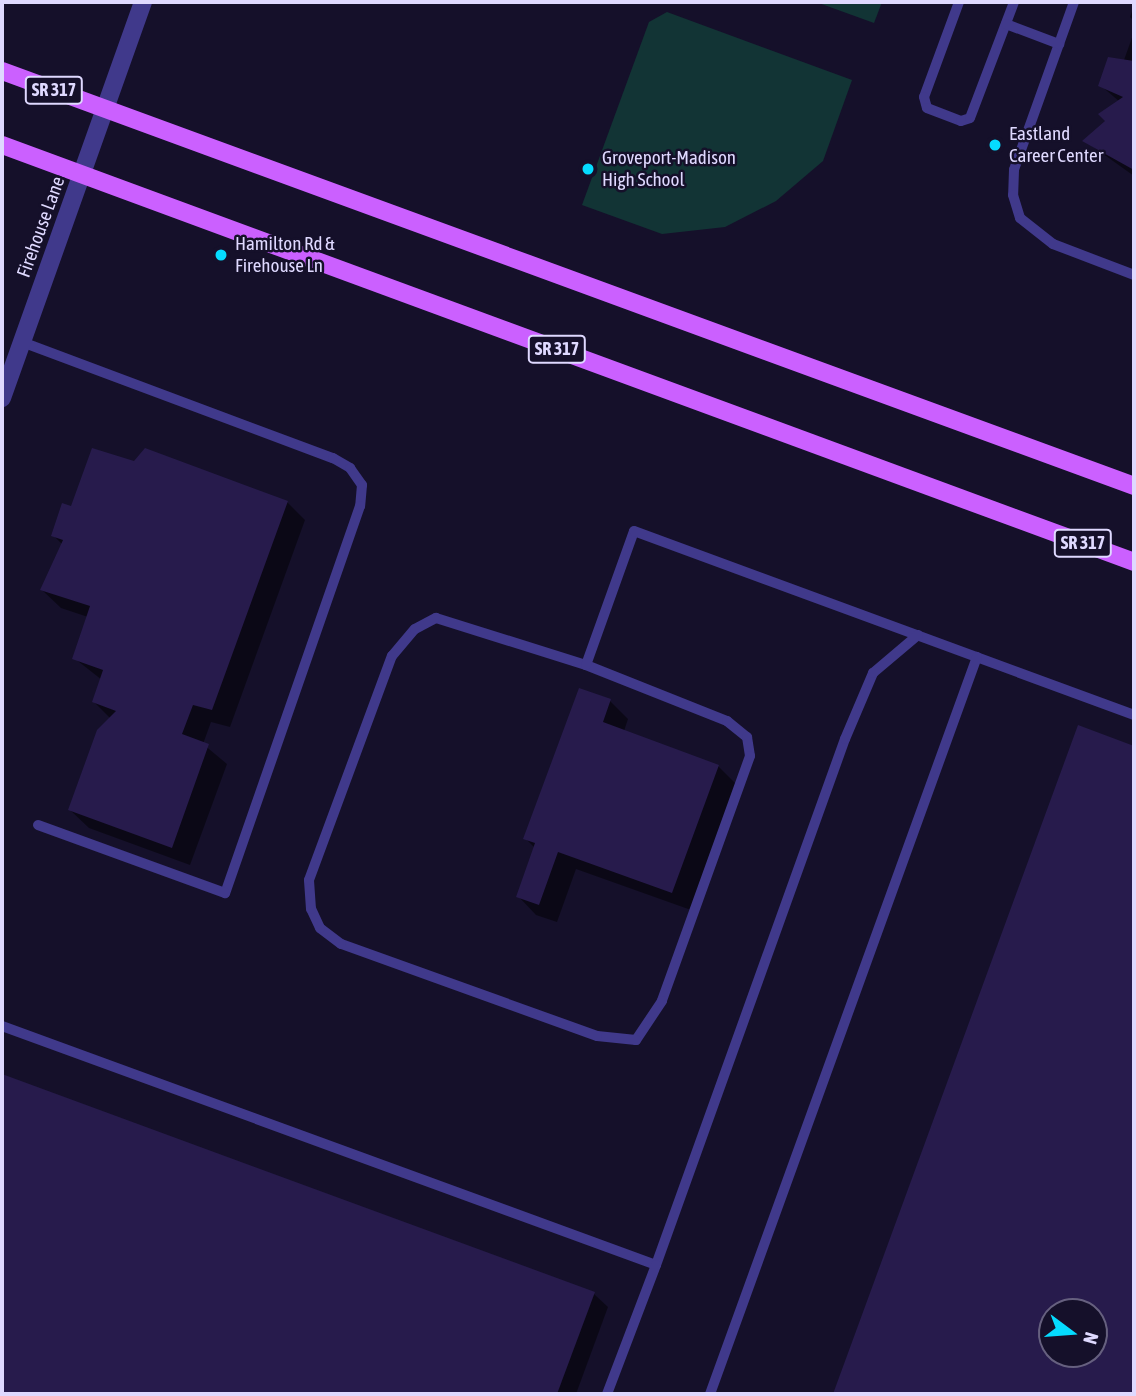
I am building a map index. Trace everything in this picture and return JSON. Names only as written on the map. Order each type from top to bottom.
[{"type":"main road","name":"SR 317","points":[[2,71],[1134,486]]},
{"type":"main road","name":"SR 317","points":[[2,145],[1134,562]]},
{"type":"street","name":"Firehouse Lane","points":[[2,398],[143,2]]},
{"type":"lane","points":[[959,2],[924,97],[927,108],[961,121],[970,118],[1014,2]]},
{"type":"lane","points":[[1074,2],[1014,170],[1016,206],[1020,218],[1053,244],[1134,275]]},
{"type":"lane","points":[[1006,24],[1059,44]]},
{"type":"lane","points":[[22,342],[333,458],[350,468],[362,485],[360,506],[225,893],[38,825]]},
{"type":"lane","points":[[586,666],[635,531],[1134,715]]},
{"type":"lane","points":[[436,618],[456,622],[586,666],[727,721],[747,737],[750,756],[663,1001],[636,1040],[597,1036],[341,944],[320,928],[312,909],[309,880],[392,656],[415,629],[436,618]]},
{"type":"lane","points":[[607,1394],[845,738],[873,673],[918,635]]},
{"type":"lane","points":[[710,1394],[977,657]]},
{"type":"lane","points":[[2,1026],[656,1265]]},
{"type":"green space","points":[[816,2],[882,2],[874,23]]},
{"type":"green space","points":[[667,12],[852,80],[823,161],[776,201],[725,227],[662,234],[582,205],[649,22]]},
{"type":"building","points":[[1108,57],[1134,61],[1134,170],[1082,141],[1105,121],[1098,114],[1123,97],[1098,86]]},
{"type":"building","points":[[92,448],[134,461],[145,448],[288,501],[212,710],[193,705],[182,734],[209,744],[172,848],[68,810],[97,730],[116,711],[92,702],[103,670],[72,659],[90,606],[40,590],[63,540],[51,536],[62,503],[71,506]]},
{"type":"building","points":[[579,688],[611,699],[603,722],[719,765],[672,893],[558,852],[539,905],[516,897],[535,843],[523,839]]},
{"type":"building","points":[[1078,725],[1134,746],[1134,1394],[833,1394]]},
{"type":"building","points":[[2,1074],[595,1292],[557,1394],[2,1394]]},
{"type":"place","name":"Eastland Career Center","points":[[995,145]]},
{"type":"place","name":"Groveport-Madison High School","points":[[588,169]]},
{"type":"place","name":"Hamilton Rd & Firehouse Ln","points":[[221,255]]}]
